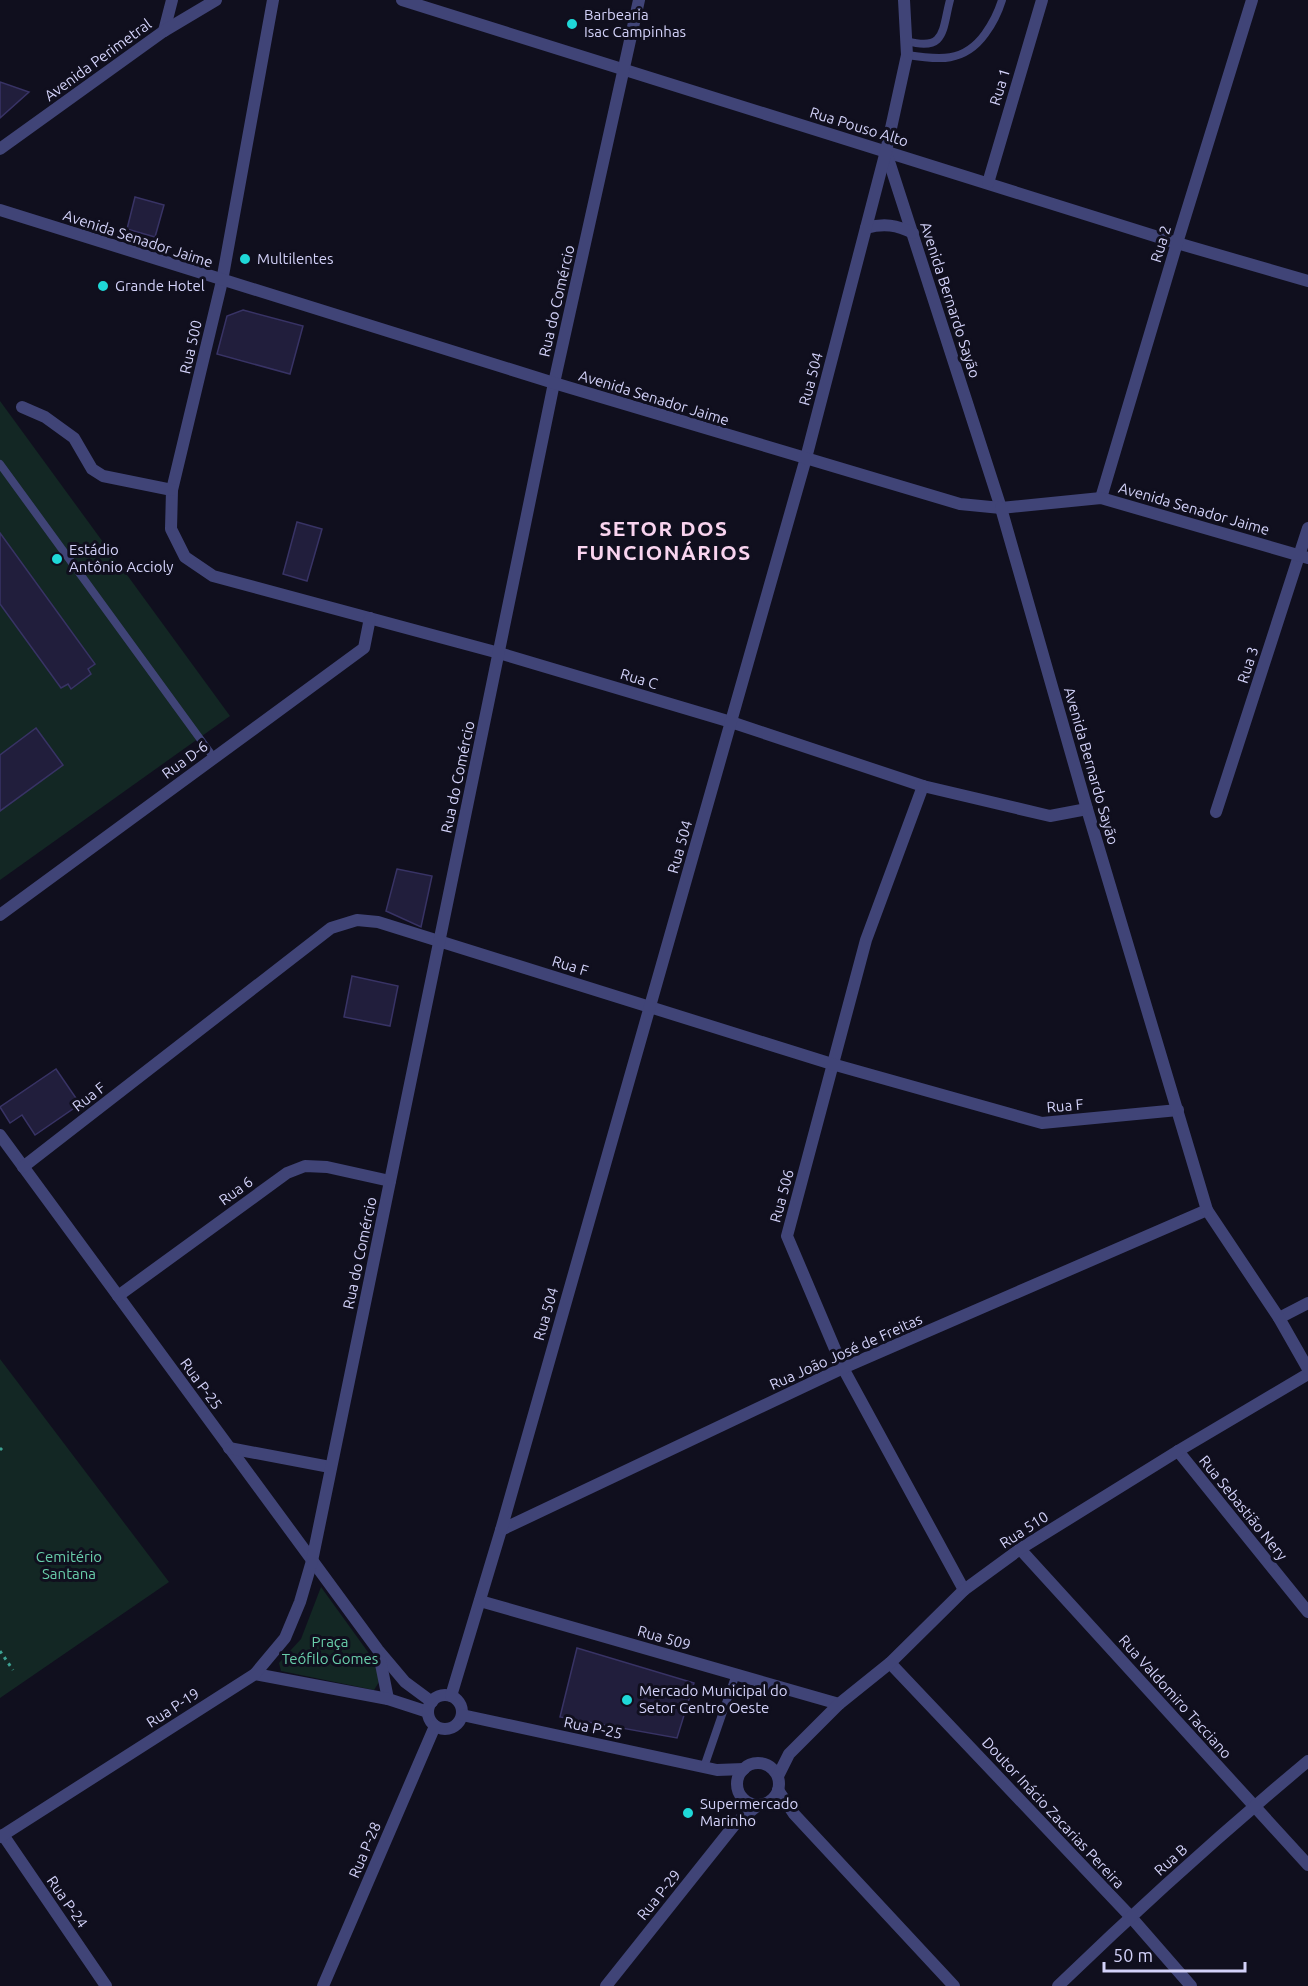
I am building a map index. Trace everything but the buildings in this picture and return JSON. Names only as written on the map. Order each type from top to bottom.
[{"type":"street","points":[[164,32],[172,0]]},
{"type":"street","name":"Avenida Perimetral","points":[[0,149],[164,32],[216,0]]},
{"type":"street","name":"Rua 500","points":[[185,556],[171,529],[172,490],[222,281],[273,0]]},
{"type":"street","name":"Rua Pouso Alto","points":[[402,0],[1177,243],[1308,281]]},
{"type":"street","name":"Rua do Comércio","points":[[312,1561],[554,383],[639,0]]},
{"type":"street","name":"Rua 504","points":[[451,1696],[501,1530],[806,458],[886,151],[907,55],[904,0]]},
{"type":"street","name":"Rua 1","points":[[988,183],[1042,0]]},
{"type":"street","name":"Rua 2","points":[[1101,498],[1252,0]]},
{"type":"street","name":"Avenida Bernardo Sayão","points":[[886,151],[1001,508],[1087,809],[1207,1210],[1279,1318],[1308,1369]]},
{"type":"street","name":"Avenida Senador Jaime","points":[[0,210],[554,383],[960,504],[1001,508],[1101,498],[1304,557]]},
{"type":"street","points":[[866,228],[891,225],[914,233]]},
{"type":"street","points":[[22,407],[45,417],[75,438],[92,469],[103,476],[172,490]]},
{"type":"street","name":"Rua 3","points":[[1216,812],[1304,557],[1308,528]]},
{"type":"street","name":"Rua C","points":[[185,556],[213,576],[500,653],[731,722],[923,786],[1050,816],[1087,809]]},
{"type":"street","name":"Rua D-6","points":[[0,915],[364,648],[370,618]]},
{"type":"street","name":"Rua 506","points":[[923,786],[866,940],[787,1236],[843,1368],[964,1590]]},
{"type":"street","name":"Rua F","points":[[23,1167],[331,928],[357,920],[378,922],[440,940],[832,1064],[1042,1123],[1178,1110]]},
{"type":"street","name":"Rua P-25","points":[[0,1135],[378,1650],[430,1707]]},
{"type":"street","name":"Rua 6","points":[[117,1296],[287,1173],[305,1166],[327,1167],[390,1181]]},
{"type":"street","name":"Rua João José de Freitas","points":[[501,1530],[843,1368],[1207,1210]]},
{"type":"street","points":[[1279,1318],[1308,1304]]},
{"type":"street","name":"Rua 510","points":[[778,1776],[789,1754],[839,1704],[890,1663],[964,1590],[1020,1549],[1308,1374]]},
{"type":"street","points":[[229,1448],[330,1467]]},
{"type":"street","name":"Rua Sebastião Nery","points":[[1178,1451],[1308,1612]]},
{"type":"street","name":"Rua Valdomiro Tacciano","points":[[1020,1549],[1308,1865]]},
{"type":"street","name":"Rua P-19","points":[[1,1836],[255,1674],[285,1638],[300,1602],[312,1561]]},
{"type":"street","name":"Rua 509","points":[[480,1601],[839,1704]]},
{"type":"street","name":"Rua P-25","points":[[378,1650],[388,1699]]},
{"type":"street","name":"Doutor Inácio Zacarias Pereira","points":[[890,1663],[1130,1916],[1191,1986]]},
{"type":"street","points":[[255,1674],[430,1707]]},
{"type":"street","points":[[443,1695],[451,1696],[459,1702],[462,1715],[453,1727],[444,1729],[435,1726],[430,1707],[443,1695]]},
{"type":"street","name":"Rua P-25","points":[[462,1715],[717,1770],[744,1769]]},
{"type":"street","name":"Rua P-28","points":[[323,1986],[435,1726]]},
{"type":"street","name":"Rua 510","points":[[765,1764],[789,1754]]},
{"type":"street","name":"Rua B","points":[[1059,1986],[1130,1916],[1308,1761]]},
{"type":"street","points":[[736,1823],[739,1776],[744,1769],[756,1763],[765,1764],[778,1776],[778,1790],[774,1797],[763,1804]]},
{"type":"street","name":"Rua P-25","points":[[717,1770],[739,1789]]},
{"type":"street","points":[[739,1789],[746,1801],[794,1814]]},
{"type":"street","points":[[778,1790],[794,1814],[954,1986]]},
{"type":"street","name":"Rua P-29","points":[[606,1986],[736,1823],[763,1804]]},
{"type":"street","name":"Rua P-24","points":[[1,1836],[106,1986]]},
{"type":"lane","points":[[907,41],[920,45],[933,44],[939,39],[950,0]]},
{"type":"lane","points":[[907,55],[940,58],[962,55],[976,46],[998,16],[1002,0]]},
{"type":"lane","points":[[0,464],[214,758]]},
{"type":"lane","points":[[704,1767],[736,1674]]},
{"type":"path","points":[[0,1651],[14,1670]]},
{"type":"green space","name":"Estádio Antônio Accioly","points":[[0,401],[230,716],[0,880]]},
{"type":"green space","name":"Cemitério Santana","points":[[0,1359],[169,1582],[0,1698]]},
{"type":"green space","name":"Praça Teófilo Gomes","points":[[321,1587],[378,1666],[379,1682],[374,1690],[281,1671],[279,1663],[301,1639]]},
{"type":"place","name":"Barbearia Isac Campinhas","points":[[572,24]]},
{"type":"place","name":"Multilentes","points":[[245,259]]},
{"type":"place","name":"Grande Hotel","points":[[103,286]]},
{"type":"place","name":"Estádio Antônio Accioly","points":[[57,559]]},
{"type":"place","name":"Mercado Municipal do Setor Centro Oeste","points":[[627,1700]]},
{"type":"place","name":"Supermercado Marinho","points":[[688,1813]]},
{"type":"district","name":"SETOR DOS FUNCIONÁRIOS","points":[[664,541]]}]
